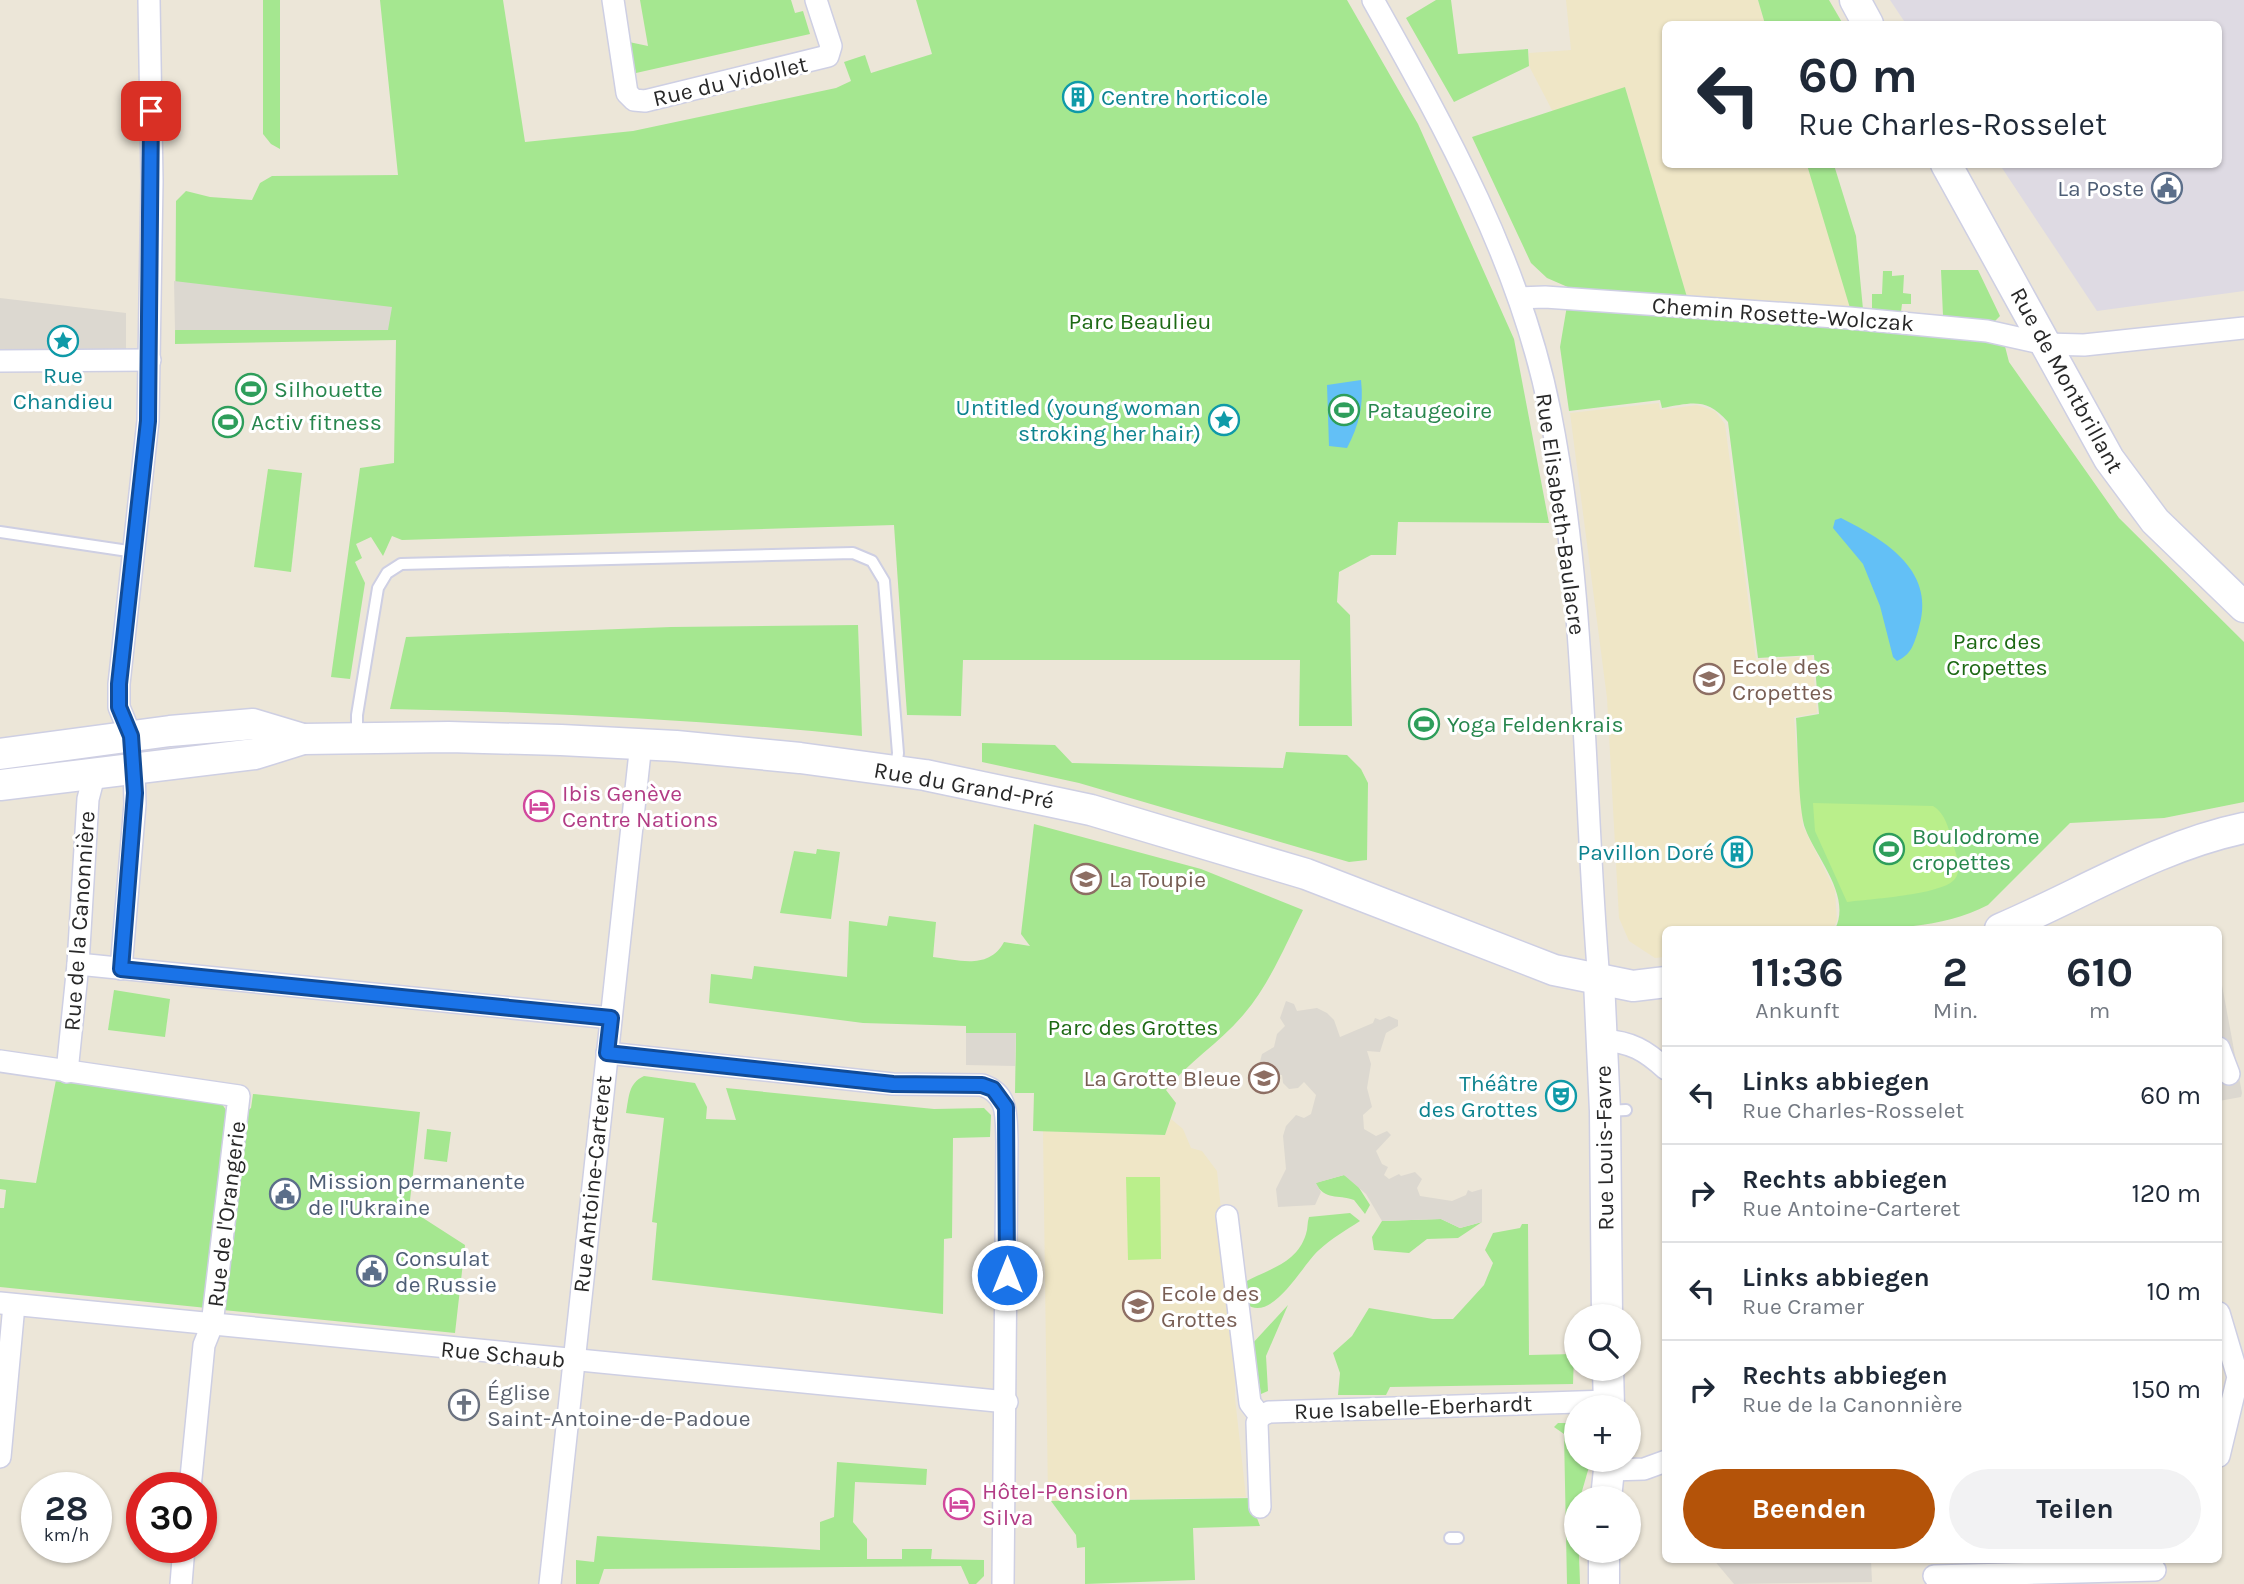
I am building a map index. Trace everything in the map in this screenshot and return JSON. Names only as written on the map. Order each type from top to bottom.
[{"type":"main road","points":[[1855,0],[1866,21]]},
{"type":"main road","name":"Rue de Montbrillant","points":[[1948,168],[2090,430],[2125,483],[2155,520],[2244,607]]},
{"type":"main road","name":"Rue du Grand-Pré","points":[[0,754],[117,738],[253,724],[303,739]]},
{"type":"main road","name":"Rue du Grand-Pré","points":[[0,785],[255,754],[303,739],[357,737],[641,743],[896,771],[1010,791],[1159,828],[1306,874],[1554,970],[1599,981],[1633,985],[1662,982]]},
{"type":"main road","points":[[94,772],[117,738],[134,767]]},
{"type":"main road","points":[[2007,926],[2172,850],[2215,834],[2244,828]]},
{"type":"main road","name":"Rue Louis-Favre","points":[[1599,981],[1602,1040],[1616,1110],[1608,1304]]},
{"type":"main road","points":[[1604,1563],[1604,1584]]},
{"type":"street","points":[[117,738],[119,684],[148,421],[152,181],[149,0]]},
{"type":"street","name":"Rue du Vidollet","points":[[613,0],[627,93],[634,100],[645,101],[828,56],[831,46],[816,0]]},
{"type":"street","name":"Rue Elisabeth-Baulacre","points":[[1373,0],[1468,177],[1518,298],[1550,411],[1577,618],[1599,981]]},
{"type":"street","name":"Chemin Rosette-Wolczak","points":[[1518,298],[1545,297],[1849,318],[1987,331],[2045,344],[2084,345],[2244,328]]},
{"type":"street","points":[[0,361],[150,359]]},
{"type":"street","name":"Rue Antoine-Carteret","points":[[550,1584],[641,743]]},
{"type":"street","name":"Rue de la Canonnière","points":[[121,969],[135,804],[134,767]]},
{"type":"street","name":"Rue de la Canonnière","points":[[67,1072],[78,964],[88,799],[94,772]]},
{"type":"street","points":[[78,964],[611,1018]]},
{"type":"street","points":[[1602,1040],[1633,1044],[1645,1050],[1662,1065]]},
{"type":"street","points":[[607,1053],[893,1084],[982,1085],[993,1089],[1001,1097],[1006,1107],[1003,1584]]},
{"type":"street","points":[[2222,1055],[2231,1075]]},
{"type":"street","name":"Rue de l'Orangerie","points":[[0,1061],[239,1096],[212,1325],[204,1345],[192,1472]]},
{"type":"street","points":[[1227,1216],[1250,1402],[1261,1416],[1257,1423],[1260,1507]]},
{"type":"street","points":[[0,1457],[7,1304]]},
{"type":"street","name":"Rue Schaub","points":[[7,1304],[1006,1402]]},
{"type":"street","points":[[2222,1321],[2238,1377],[2230,1425],[2222,1448]]},
{"type":"street","name":"Rue Isabelle-Eberhardt","points":[[1261,1416],[1269,1412],[1564,1405]]},
{"type":"street","points":[[1609,1476],[1662,1462]]},
{"type":"street","points":[[181,1584],[183,1563]]},
{"type":"street","points":[[1934,1573],[2158,1571]]},
{"type":"lane","points":[[0,532],[135,552]]},
{"type":"lane","points":[[357,737],[357,715],[378,588],[387,573],[401,564],[853,553],[873,561],[884,581],[896,732],[896,771]]},
{"type":"shaded area","points":[[1566,0],[1758,0],[1764,21],[1662,21],[1662,168],[1808,168],[1851,308],[1687,297],[1625,87],[1553,112],[1529,66],[1529,53],[1571,50]]},
{"type":"shaded area","points":[[1890,0],[2244,0],[2244,291],[2097,311],[2002,168],[2222,168],[2222,21],[1904,21]]},
{"type":"shaded area","points":[[174,281],[392,307],[388,330],[175,330]]},
{"type":"shaded area","name":"Rue Chandieu","points":[[0,298],[126,313],[126,368],[0,367]]},
{"type":"shaded area","name":"Ecole des Cropettes","points":[[1659,403],[1660,410],[1697,405],[1715,411],[1725,424],[1756,660],[1812,656],[1817,713],[1794,717],[1803,826],[1835,890],[1837,921],[1834,926],[1662,926],[1662,957],[1655,958],[1629,941],[1619,918],[1607,698],[1570,413]]},
{"type":"shaded area","points":[[2222,985],[2242,1093],[2241,1097],[2222,1100]]},
{"type":"shaded area","points":[[1286,1001],[1294,1004],[1297,1011],[1317,1008],[1327,1013],[1334,1020],[1340,1037],[1373,1023],[1375,1018],[1380,1020],[1389,1016],[1398,1020],[1398,1026],[1386,1033],[1380,1052],[1367,1051],[1371,1064],[1367,1088],[1372,1107],[1363,1115],[1364,1129],[1376,1136],[1387,1131],[1391,1135],[1376,1151],[1382,1164],[1388,1167],[1384,1175],[1389,1179],[1399,1174],[1401,1176],[1415,1172],[1422,1179],[1417,1188],[1420,1196],[1452,1201],[1466,1195],[1468,1190],[1472,1192],[1482,1189],[1482,1222],[1460,1228],[1441,1219],[1382,1221],[1366,1194],[1344,1175],[1316,1183],[1321,1192],[1315,1205],[1278,1207],[1276,1189],[1286,1169],[1283,1136],[1286,1126],[1296,1115],[1304,1118],[1311,1114],[1316,1095],[1304,1082],[1298,1088],[1289,1089],[1283,1083],[1282,1075],[1263,1074],[1258,1069],[1262,1054],[1274,1047],[1277,1034],[1285,1026],[1280,1018]]},
{"type":"shaded area","points":[[966,1033],[1016,1033],[1015,1066],[966,1065]]},
{"type":"shaded area","name":"Ecole des Grottes","points":[[1171,1119],[1183,1129],[1191,1148],[1202,1151],[1217,1171],[1235,1345],[1235,1398],[1246,1497],[1048,1501],[1043,1131],[1165,1135]]},
{"type":"shaded area","points":[[1716,1563],[1871,1563],[1872,1582],[1734,1584]]},
{"type":"green space","points":[[263,0],[280,0],[280,149],[271,144],[263,134]]},
{"type":"green space","name":"Parc Beaulieu","points":[[380,0],[503,0],[525,142],[633,131],[836,88],[851,81],[844,62],[865,55],[871,73],[932,54],[916,0],[1347,0],[1418,124],[1514,339],[1549,523],[1398,522],[1396,555],[1371,555],[1339,572],[1337,602],[1350,615],[1352,726],[1299,726],[1300,660],[963,660],[961,716],[907,715],[894,525],[402,540],[392,536],[383,556],[371,537],[356,544],[362,558],[355,562],[365,583],[350,679],[331,677],[360,468],[394,463],[396,340],[175,344],[176,201],[186,191],[210,197],[252,200],[260,183],[272,176],[398,175]]},
{"type":"green space","points":[[640,0],[791,0],[795,13],[803,11],[810,34],[636,73],[629,42],[648,46]]},
{"type":"green space","points":[[1436,0],[1451,0],[1458,54],[1528,49],[1529,66],[1454,102],[1406,18]]},
{"type":"green space","points":[[1758,0],[1829,0],[1841,21],[1764,21]]},
{"type":"green space","name":"Parc des Cropettes","points":[[1625,87],[1687,297],[1850,308],[1808,168],[1835,168],[1856,236],[1863,309],[1872,309],[1872,294],[1882,294],[1883,271],[1892,271],[1892,276],[1904,275],[1903,293],[1911,294],[1911,304],[1902,304],[1901,312],[1943,316],[1941,270],[1978,270],[2000,316],[1994,322],[1999,323],[2009,362],[2119,518],[2244,642],[2244,802],[2164,818],[2070,823],[1988,905],[1970,913],[1913,926],[1836,926],[1839,916],[1836,890],[1805,828],[1800,791],[1796,718],[1819,714],[1814,655],[1758,658],[1728,422],[1705,405],[1662,408],[1660,400],[1569,411],[1560,347],[1570,288],[1547,278],[1531,263],[1472,137]]},
{"type":"green space","points":[[268,469],[302,473],[291,572],[254,567]]},
{"type":"green space","points":[[858,625],[862,736],[626,718],[390,709],[406,637],[671,627]]},
{"type":"green space","points":[[982,743],[1055,745],[1072,763],[1283,768],[1286,752],[1347,755],[1361,769],[1368,783],[1367,860],[1349,862],[1079,783],[982,762]]},
{"type":"green space","name":"Boulodrome cropettes","points":[[1813,803],[1933,806],[1941,813],[1948,828],[1958,862],[1957,876],[1946,885],[1934,889],[1847,902],[1815,831]]},
{"type":"green space","name":"Parc des Grottes","points":[[1034,824],[1201,869],[1303,910],[1253,1003],[1225,1034],[1166,1090],[1176,1103],[1165,1135],[1033,1131],[1034,1093],[1015,1093],[1016,1033],[966,1033],[966,1026],[863,1023],[709,1003],[711,974],[752,979],[754,966],[847,977],[849,921],[887,926],[889,916],[936,922],[933,957],[953,960],[982,960],[998,951],[1004,942],[1030,946],[1021,934]]},
{"type":"green space","points":[[817,849],[840,852],[831,919],[780,913],[794,851],[816,854]]},
{"type":"green space","points":[[114,990],[170,999],[165,1037],[108,1030]]},
{"type":"green space","points":[[644,1076],[695,1083],[707,1107],[706,1119],[736,1120],[726,1088],[934,1109],[984,1108],[991,1115],[990,1137],[953,1138],[952,1238],[944,1239],[943,1314],[652,1280],[657,1223],[652,1222],[664,1118],[626,1113],[632,1087]]},
{"type":"green space","points":[[56,1080],[222,1104],[228,1113],[207,1308],[0,1287],[0,1208],[4,1208],[6,1190],[0,1189],[0,1179],[36,1183]]},
{"type":"green space","points":[[253,1094],[420,1112],[409,1209],[465,1245],[455,1333],[223,1310],[243,1114],[251,1108]]},
{"type":"green space","points":[[427,1129],[451,1132],[447,1162],[424,1159]]},
{"type":"green space","points":[[1344,1175],[1356,1183],[1370,1205],[1365,1214],[1354,1200],[1328,1195],[1315,1183]]},
{"type":"green space","points":[[1126,1177],[1160,1177],[1161,1259],[1128,1260]]},
{"type":"green space","points":[[1350,1213],[1360,1221],[1319,1250],[1276,1300],[1256,1308],[1246,1304],[1245,1282],[1281,1264],[1296,1252],[1306,1234],[1309,1217]]},
{"type":"green space","points":[[1441,1219],[1460,1228],[1482,1222],[1458,1238],[1427,1239],[1409,1253],[1374,1250],[1372,1237],[1382,1221]]},
{"type":"green space","points":[[1522,1224],[1528,1224],[1529,1355],[1564,1354],[1564,1381],[1573,1381],[1573,1384],[1390,1387],[1386,1395],[1338,1395],[1340,1373],[1333,1353],[1352,1336],[1369,1308],[1433,1319],[1453,1319],[1484,1285],[1493,1263],[1485,1250],[1493,1233],[1520,1228]]},
{"type":"green space","points":[[1288,1305],[1266,1356],[1268,1391],[1261,1394],[1252,1344]]},
{"type":"green space","points":[[1558,1423],[1564,1423],[1564,1434],[1554,1427]]},
{"type":"green space","points":[[837,1462],[927,1469],[926,1485],[855,1482],[853,1522],[867,1539],[867,1559],[902,1559],[902,1549],[932,1549],[931,1559],[984,1560],[984,1576],[976,1584],[969,1584],[961,1566],[604,1569],[599,1584],[576,1584],[576,1560],[594,1562],[597,1536],[820,1550],[820,1522],[834,1517]]},
{"type":"green space","points":[[1565,1472],[1588,1472],[1583,1486],[1565,1486]]},
{"type":"green space","points":[[1254,1498],[1252,1505],[1260,1526],[1193,1528],[1195,1580],[1085,1584],[1085,1547],[1077,1548],[1076,1535],[1051,1501]]},
{"type":"green space","points":[[1567,1563],[1579,1563],[1580,1584],[1567,1584]]},
{"type":"water","name":"Pataugeoire","points":[[1361,380],[1361,406],[1351,440],[1347,448],[1329,446],[1327,385]]},
{"type":"water","points":[[1841,518],[1891,548],[1915,575],[1921,592],[1922,610],[1918,631],[1909,652],[1897,661],[1893,657],[1880,606],[1863,564],[1833,528],[1835,520]]},
{"type":"place","name":"Centre horticole","points":[[1078,97]]},
{"type":"place","name":"La Poste","points":[[2167,188]]},
{"type":"place","name":"Rue Chandieu","points":[[63,341]]},
{"type":"place","name":"Silhouette","points":[[251,389]]},
{"type":"place","name":"Pataugeoire","points":[[1344,410]]},
{"type":"place","name":"Untitled (young woman stroking her hair)","points":[[1224,420]]},
{"type":"place","name":"Activ fitness","points":[[228,422]]},
{"type":"place","name":"Ecole des Cropettes","points":[[1709,679]]},
{"type":"place","name":"Yoga Feldenkrais","points":[[1424,724]]},
{"type":"place","name":"Ibis Genève Centre Nations","points":[[539,806]]},
{"type":"place","name":"Boulodrome cropettes","points":[[1889,849]]},
{"type":"place","name":"Pavillon Doré","points":[[1737,852]]},
{"type":"place","name":"La Toupie","points":[[1086,879]]},
{"type":"place","name":"La Grotte Bleue","points":[[1264,1078]]},
{"type":"place","name":"Théâtre des Grottes","points":[[1561,1096]]},
{"type":"place","name":"Mission permanente de l'Ukraine","points":[[285,1194]]},
{"type":"place","name":"Consulat de Russie","points":[[372,1271]]},
{"type":"place","name":"Ecole des Grottes","points":[[1138,1306]]},
{"type":"place","name":"Église Saint-Antoine-de-Padoue","points":[[464,1405]]},
{"type":"place","name":"Hôtel-Pension Silva","points":[[959,1504]]},
{"type":"route","points":[[151,111],[148,421],[119,684],[119,707],[131,736],[135,793],[121,969],[611,1018],[607,1053],[641,1058],[893,1084],[982,1085],[993,1089],[1006,1107],[1007,1275]]}]
